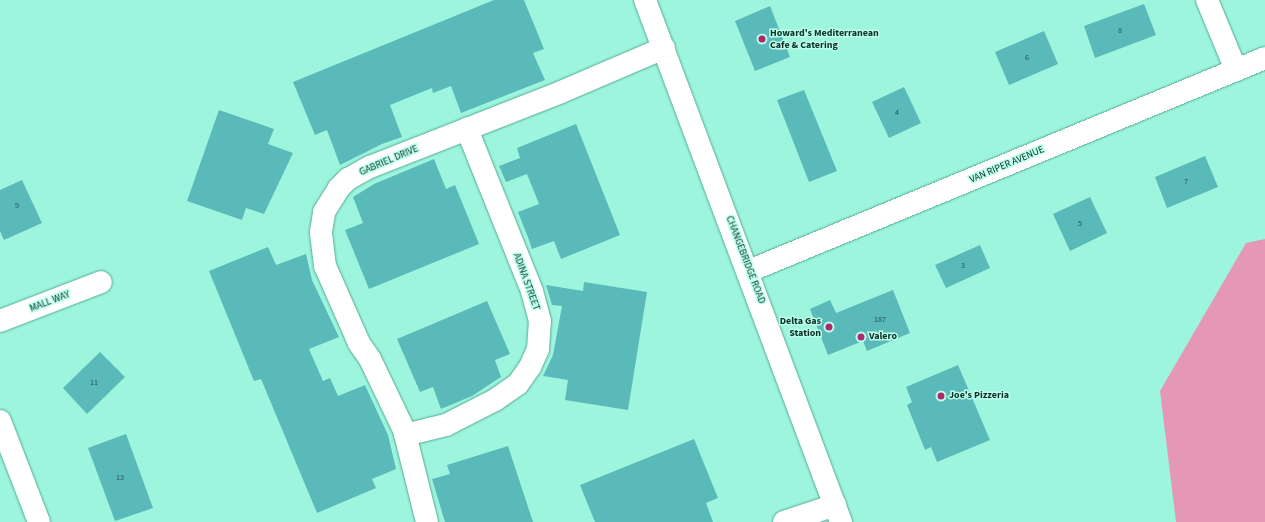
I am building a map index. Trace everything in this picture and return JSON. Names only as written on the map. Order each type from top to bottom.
[{"type":"street","name":"CHANGEBRIDGE ROAD","points":[[645,0],[749,271],[838,514]]},
{"type":"street","points":[[1207,0],[1236,70]]},
{"type":"street","name":"GABRIEL DRIVE","points":[[427,522],[405,435],[370,359],[359,343],[325,266],[321,232],[324,212],[338,188],[348,179],[370,167],[664,48]]},
{"type":"street","name":"VAN RIPER AVENUE","points":[[749,271],[1265,58]]},
{"type":"street","name":"ADINA STREET","points":[[405,435],[446,425],[496,400],[518,384],[530,366],[538,349],[540,321],[532,292],[467,129]]},
{"type":"street","name":"MALL WAY","points":[[0,321],[101,282]]},
{"type":"street","points":[[0,422],[39,522]]},
{"type":"street","points":[[784,522],[838,514]]},
{"type":"shaded area","points":[[1265,239],[1265,522],[1176,522],[1160,391],[1246,243]]},
{"type":"building","points":[[494,0],[524,0],[544,49],[533,53],[545,80],[461,113],[451,86],[433,93],[432,88],[390,105],[402,137],[382,144],[340,165],[327,130],[315,135],[293,82]]},
{"type":"building","points":[[1144,4],[1156,35],[1095,58],[1084,26]]},
{"type":"building","name":"Howard's Mediterranean Cafe & Catering","points":[[770,6],[790,57],[755,71],[735,21]]},
{"type":"building","points":[[1044,31],[1058,64],[1009,85],[995,52]]},
{"type":"building","points":[[904,87],[921,123],[889,138],[872,102]]},
{"type":"building","points":[[804,90],[837,171],[809,182],[777,100]]},
{"type":"building","points":[[219,110],[274,129],[268,144],[293,153],[264,214],[246,208],[242,220],[187,201]]},
{"type":"building","points":[[576,124],[620,235],[561,259],[554,241],[532,249],[518,212],[539,204],[527,174],[506,182],[499,166],[520,158],[517,148]]},
{"type":"building","points":[[1205,156],[1218,187],[1167,208],[1155,177]]},
{"type":"building","points":[[434,159],[446,189],[455,185],[479,244],[369,289],[345,230],[363,223],[353,197],[374,184]]},
{"type":"building","points":[[22,180],[42,223],[4,240],[0,231],[0,190]]},
{"type":"building","points":[[1090,197],[1107,233],[1070,251],[1053,214]]},
{"type":"building","points":[[980,245],[990,268],[946,288],[935,265]]},
{"type":"building","points":[[268,247],[276,265],[306,254],[312,280],[339,337],[309,349],[323,381],[330,378],[338,396],[365,385],[388,435],[396,469],[372,479],[376,488],[317,513],[261,379],[254,381],[209,271]]},
{"type":"building","points":[[584,282],[647,292],[628,410],[565,400],[568,380],[543,376],[553,355],[562,306],[552,305],[546,285],[583,291]]},
{"type":"building","points":[[893,290],[910,333],[867,351],[863,341],[828,355],[810,309],[830,300],[836,313]]},
{"type":"building","points":[[487,301],[510,354],[495,360],[501,377],[472,396],[441,409],[433,387],[420,392],[397,339]]},
{"type":"building","points":[[100,352],[125,377],[87,414],[63,388]]},
{"type":"building","points":[[958,365],[990,440],[937,462],[931,447],[925,450],[907,405],[912,402],[906,387]]},
{"type":"building","points":[[126,434],[153,508],[115,521],[88,448]]},
{"type":"building","points":[[694,439],[718,498],[706,503],[713,522],[595,522],[580,485]]},
{"type":"building","points":[[508,446],[533,522],[445,522],[432,479],[450,474],[447,465]]},
{"type":"place","name":"Howard's Mediterranean Cafe & Catering","points":[[762,39]]},
{"type":"place","name":"Delta Gas Station","points":[[829,327]]},
{"type":"place","name":"Valero","points":[[861,337]]},
{"type":"place","name":"Joe's Pizzeria","points":[[941,396]]}]
